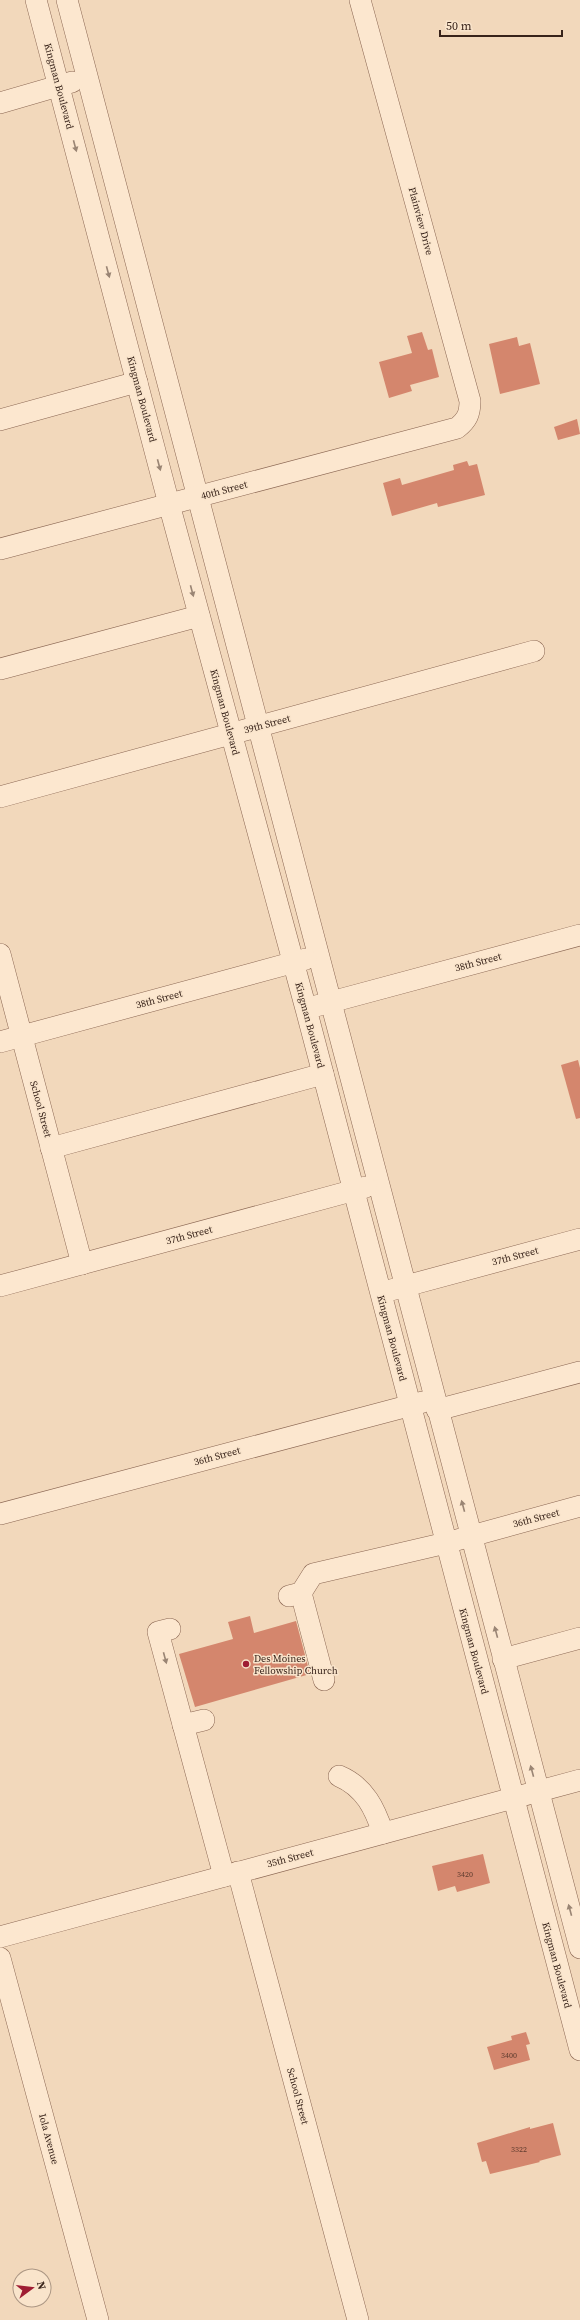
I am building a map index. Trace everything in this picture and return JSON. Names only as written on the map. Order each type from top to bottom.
[{"type":"street","name":"Kingman Boulevard","points":[[36,0],[199,616],[294,962],[580,2050]]},
{"type":"street","points":[[67,0],[259,726],[470,1536],[580,1948]]},
{"type":"street","name":"Plainview Drive","points":[[360,0],[470,401],[470,411],[467,420],[457,428],[448,430]]},
{"type":"street","points":[[0,103],[87,78]]},
{"type":"street","points":[[0,420],[137,382]]},
{"type":"street","name":"40th Street","points":[[0,549],[448,430]]},
{"type":"street","points":[[0,668],[199,616]]},
{"type":"street","name":"39th Street","points":[[0,797],[534,651]]},
{"type":"street","name":"38th Street","points":[[306,1009],[580,935]]},
{"type":"street","name":"School Street","points":[[0,954],[82,1264]]},
{"type":"street","name":"38th Street","points":[[0,1042],[318,956]]},
{"type":"street","points":[[51,1148],[323,1074]]},
{"type":"street","name":"37th Street","points":[[0,1286],[378,1184]]},
{"type":"street","name":"37th Street","points":[[380,1293],[580,1239]]},
{"type":"street","name":"36th Street","points":[[0,1514],[410,1405],[436,1404],[580,1372]]},
{"type":"street","name":"36th Street","points":[[324,1680],[295,1595],[313,1574],[446,1543],[580,1506]]},
{"type":"street","name":"School Street","points":[[170,1629],[158,1632],[183,1725],[197,1764],[231,1874],[358,2320]]},
{"type":"street","points":[[503,1659],[580,1638]]},
{"type":"street","points":[[183,1725],[204,1720]]},
{"type":"street","points":[[339,1776],[364,1793],[375,1809],[383,1833]]},
{"type":"street","name":"35th Street","points":[[0,1937],[580,1780]]},
{"type":"street","name":"Iola Avenue","points":[[0,1958],[98,2320]]},
{"type":"building","points":[[422,332],[428,350],[432,349],[439,377],[410,385],[412,391],[389,398],[379,362],[412,353],[407,336]]},
{"type":"building","points":[[517,337],[519,346],[530,343],[540,384],[500,394],[489,344]]},
{"type":"building","points":[[577,419],[580,434],[558,440],[554,427]]},
{"type":"building","points":[[467,461],[469,466],[477,464],[485,495],[438,507],[437,503],[392,516],[383,483],[400,478],[402,485],[454,470],[453,465]]},
{"type":"building","points":[[578,1060],[580,1068],[580,1118],[576,1119],[561,1065]]},
{"type":"building","name":"Des Moines Fellowship Church","points":[[250,1616],[254,1633],[296,1621],[310,1674],[195,1707],[179,1654],[233,1639],[228,1622]]},
{"type":"building","points":[[483,1854],[490,1883],[457,1892],[455,1886],[438,1891],[432,1866]]},
{"type":"building","points":[[526,2032],[530,2044],[526,2045],[530,2060],[494,2070],[487,2047],[512,2040],[511,2036]]},
{"type":"building","points":[[553,2123],[561,2155],[539,2161],[540,2162],[490,2174],[486,2161],[482,2162],[477,2143],[530,2127],[530,2129]]},
{"type":"place","name":"Des Moines Fellowship Church","points":[[246,1664]]}]
